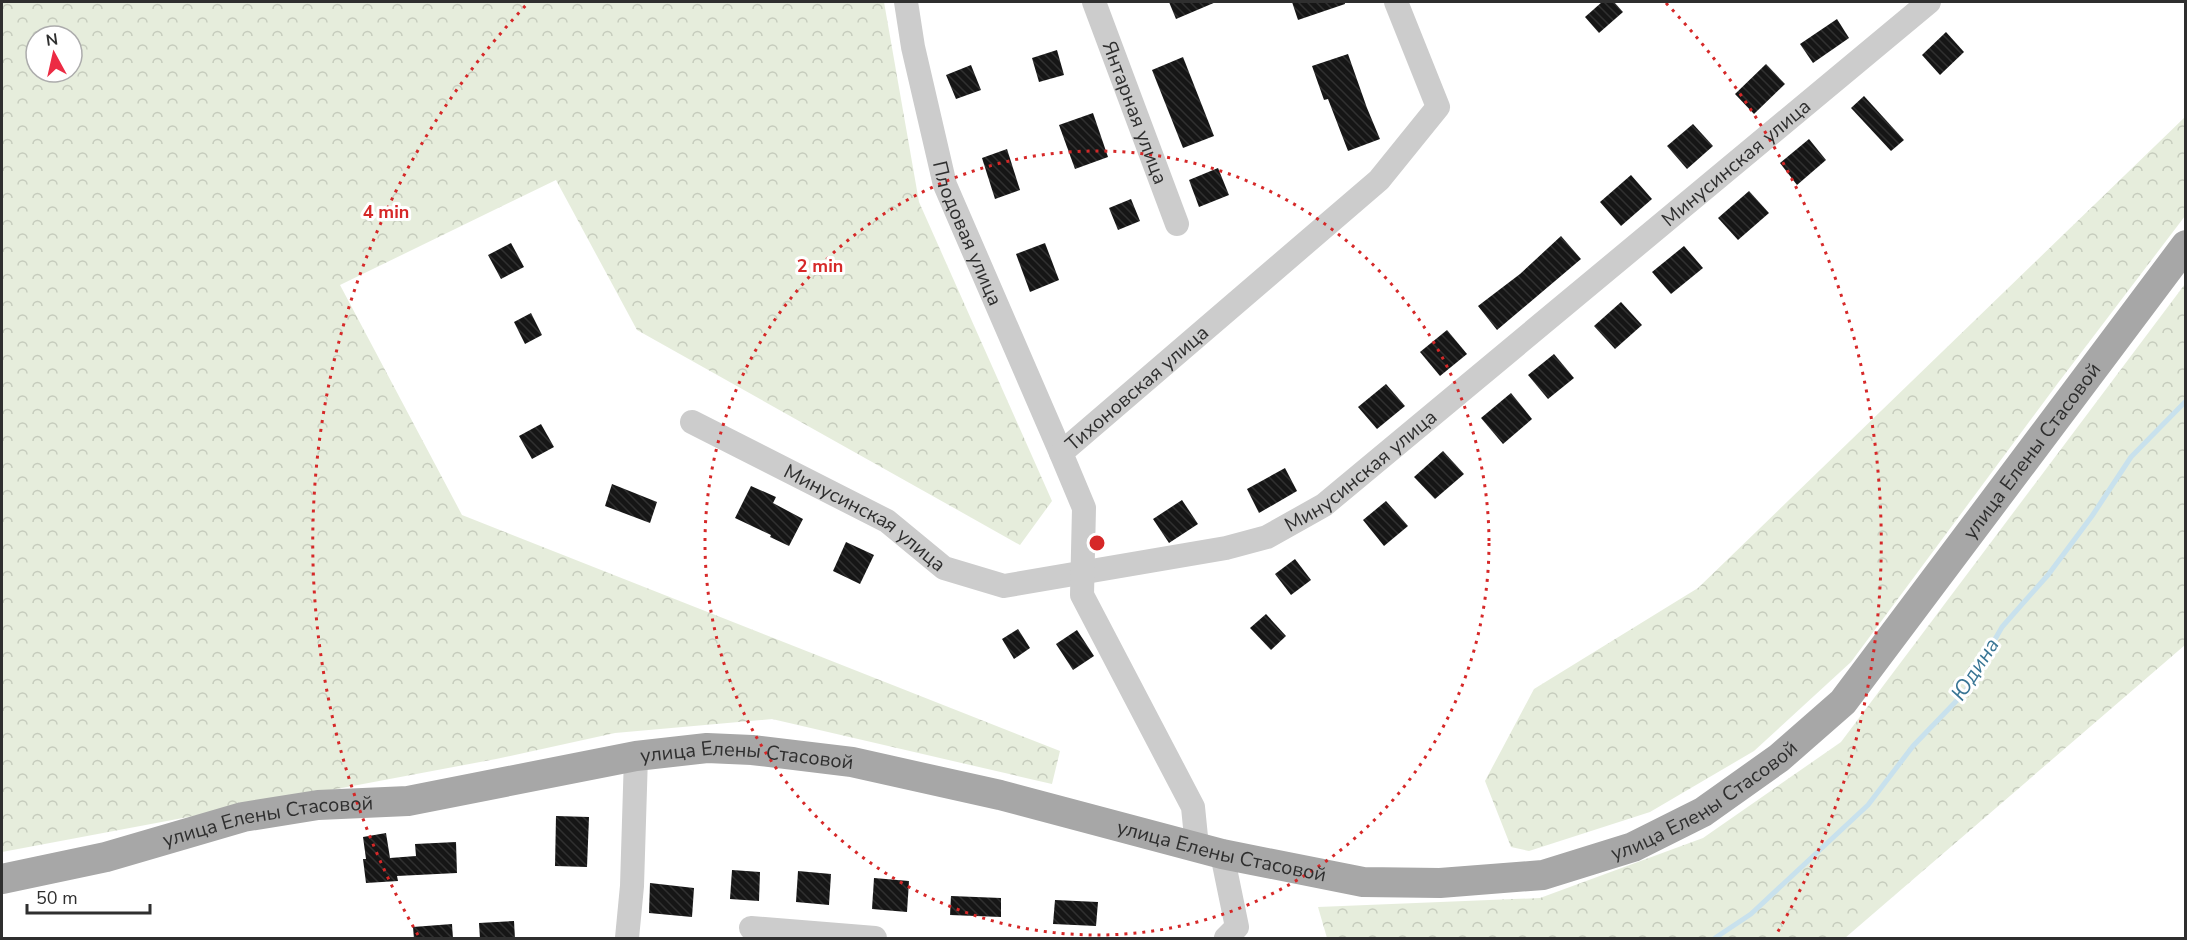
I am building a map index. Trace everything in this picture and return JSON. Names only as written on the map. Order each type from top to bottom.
[{"type":"main road","name":"улица Елены Стасовой","points":[[2,879],[106,857],[243,817],[318,805],[408,801],[636,756],[707,748],[752,750],[852,762],[1000,795],[1209,851],[1363,882],[1440,884],[1544,875],[1633,847],[1703,812],[1779,758],[1843,702],[2186,246]]},
{"type":"street","name":"Плодовая улица","points":[[906,2],[913,47],[945,185],[1061,453]]},
{"type":"street","name":"Янтарная улица","points":[[1094,2],[1177,224]]},
{"type":"street","name":"Тихоновская улица","points":[[1226,939],[1237,927],[1193,807],[1082,595],[1084,508],[1061,453],[1379,180],[1438,107],[1396,2]]},
{"type":"street","name":"Минусинская улица","points":[[692,422],[887,521],[944,568],[1004,586],[1226,548],[1267,537],[1324,505],[1929,2]]},
{"type":"street","points":[[627,939],[632,886],[636,756]]},
{"type":"street","points":[[751,928],[875,939]]},
{"type":"green space","points":[[2,2],[884,2],[919,202],[1052,501],[1020,545],[637,330],[556,180],[340,285],[462,515],[1060,751],[1052,784],[772,719],[615,733],[496,759],[2,852]]},
{"type":"green space","points":[[2185,117],[2185,216],[1851,662],[1754,751],[1650,812],[1529,851],[1511,847],[1485,781],[1534,689],[1698,588]]},
{"type":"green space","points":[[2185,284],[2185,645],[1845,938],[1327,938],[1318,907],[1540,898],[1703,838],[1841,742]]},
{"type":"building","points":[[1169,2],[1216,2],[1176,19]]},
{"type":"building","points":[[1292,2],[1345,2],[1345,4],[1298,20]]},
{"type":"building","points":[[1602,2],[1614,2],[1623,12],[1599,33],[1585,17]]},
{"type":"building","points":[[1837,19],[1849,38],[1813,63],[1800,44]]},
{"type":"building","points":[[1946,32],[1964,52],[1940,75],[1922,55]]},
{"type":"building","points":[[1057,50],[1064,75],[1039,82],[1032,58]]},
{"type":"building","points":[[1348,54],[1380,139],[1348,151],[1328,99],[1324,100],[1312,66]]},
{"type":"building","points":[[1183,57],[1214,136],[1183,148],[1152,70]]},
{"type":"building","points":[[1766,64],[1785,84],[1754,114],[1735,94]]},
{"type":"building","points":[[971,65],[981,90],[956,99],[946,75]]},
{"type":"building","points":[[1864,96],[1904,140],[1891,151],[1851,108]]},
{"type":"building","points":[[1093,113],[1108,157],[1075,169],[1059,125]]},
{"type":"building","points":[[1693,124],[1713,146],[1687,169],[1667,146]]},
{"type":"building","points":[[1809,139],[1826,160],[1797,185],[1780,163]]},
{"type":"building","points":[[1007,149],[1020,190],[995,199],[982,158]]},
{"type":"building","points":[[1218,168],[1229,195],[1199,207],[1189,180]]},
{"type":"building","points":[[1631,175],[1652,199],[1621,226],[1600,202]]},
{"type":"building","points":[[1749,191],[1769,213],[1738,240],[1718,218]]},
{"type":"building","points":[[1131,199],[1140,221],[1118,230],[1109,208]]},
{"type":"building","points":[[1561,236],[1581,259],[1497,330],[1478,306],[1520,274]]},
{"type":"building","points":[[511,243],[524,267],[501,279],[488,255]]},
{"type":"building","points":[[1045,243],[1059,280],[1030,292],[1016,254]]},
{"type":"building","points":[[1684,246],[1703,268],[1671,294],[1652,272]]},
{"type":"building","points":[[1621,302],[1642,325],[1615,349],[1594,326]]},
{"type":"building","points":[[531,313],[542,335],[525,344],[514,322]]},
{"type":"building","points":[[1447,330],[1467,354],[1440,376],[1420,352]]},
{"type":"building","points":[[1554,354],[1574,378],[1548,399],[1528,375]]},
{"type":"building","points":[[1386,384],[1405,406],[1377,429],[1358,407]]},
{"type":"building","points":[[1511,393],[1532,419],[1503,444],[1481,418]]},
{"type":"building","points":[[541,424],[554,447],[532,459],[519,436]]},
{"type":"building","points":[[1443,451],[1464,474],[1435,499],[1414,477]]},
{"type":"building","points":[[1285,468],[1297,491],[1259,513],[1247,489]]},
{"type":"building","points":[[612,484],[657,502],[650,523],[605,506]]},
{"type":"building","points":[[751,486],[776,497],[773,503],[803,519],[789,546],[735,518]]},
{"type":"building","points":[[1182,500],[1198,524],[1169,543],[1153,519]]},
{"type":"building","points":[[1386,501],[1408,526],[1384,546],[1363,520]]},
{"type":"building","points":[[846,542],[874,555],[860,584],[833,571]]},
{"type":"building","points":[[1295,559],[1311,580],[1291,595],[1275,574]]},
{"type":"building","points":[[1266,614],[1286,636],[1271,650],[1250,628]]},
{"type":"building","points":[[1018,629],[1030,648],[1014,659],[1002,639]]},
{"type":"building","points":[[1077,630],[1094,656],[1073,670],[1056,644]]},
{"type":"building","points":[[556,816],[589,817],[587,867],[555,866]]},
{"type":"building","points":[[386,833],[390,858],[416,856],[415,844],[456,842],[457,873],[397,876],[398,881],[366,883],[363,837]]},
{"type":"building","points":[[732,870],[760,872],[759,901],[730,899]]},
{"type":"building","points":[[798,871],[831,874],[829,905],[796,902]]},
{"type":"building","points":[[874,878],[909,881],[907,912],[872,909]]},
{"type":"building","points":[[650,883],[694,888],[692,917],[649,913]]},
{"type":"building","points":[[951,896],[1001,898],[1001,917],[950,915]]},
{"type":"building","points":[[1055,900],[1098,902],[1096,926],[1053,924]]},
{"type":"building","points":[[514,921],[515,939],[480,939],[479,923]]},
{"type":"building","points":[[452,924],[453,939],[414,939],[413,927]]},
{"type":"waterway","name":"Юдина","points":[[1715,938],[1751,914],[1868,805],[1913,746],[1965,692],[2002,627],[2048,575],[2092,516],[2131,457],[2186,401]]}]
